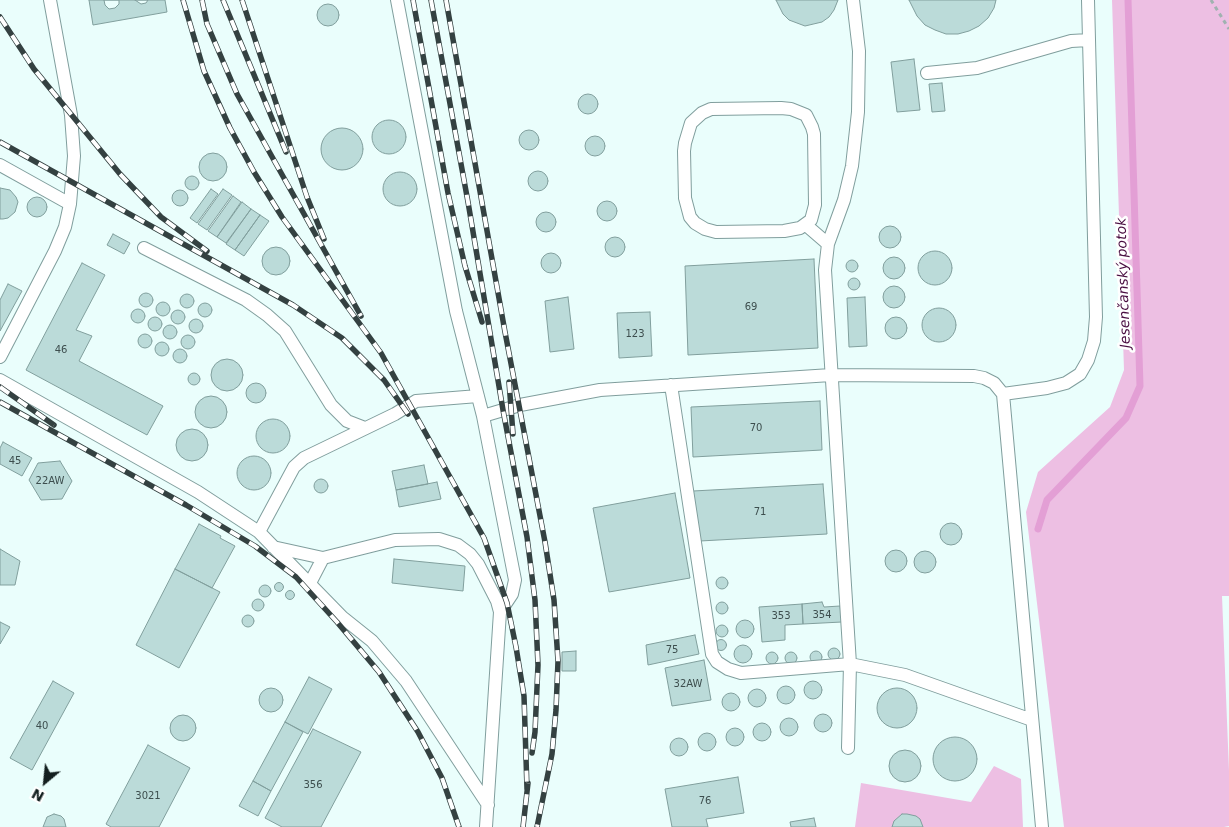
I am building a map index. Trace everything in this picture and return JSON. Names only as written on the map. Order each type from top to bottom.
[{"type":"lane","points":[[0,357],[55,252],[65,227],[70,204],[74,156],[71,115],[50,0]]},
{"type":"lane","points":[[397,0],[456,311],[483,416],[514,580],[512,594],[500,612]]},
{"type":"lane","points":[[848,748],[850,664],[825,270],[828,244],[844,200],[852,166],[858,112],[859,51],[853,0]]},
{"type":"lane","points":[[1003,394],[1047,388],[1066,383],[1080,374],[1088,360],[1094,341],[1096,316],[1088,0]]},
{"type":"lane","points":[[926,73],[977,68],[1071,41],[1089,40]]},
{"type":"lane","points":[[781,108],[791,109],[806,115],[814,134],[815,205],[814,214],[806,225],[784,232],[726,232],[704,229],[695,223],[686,208],[684,151],[691,123],[696,117],[702,112],[711,109],[781,108]]},
{"type":"lane","points":[[0,165],[70,204]]},
{"type":"lane","points":[[806,225],[828,244]]},
{"type":"lane","points":[[144,248],[246,300],[268,315],[285,331],[331,405],[347,421],[366,428]]},
{"type":"lane","points":[[483,416],[520,405],[600,390],[671,385],[831,375],[974,376],[994,383],[1003,394],[1042,827]]},
{"type":"lane","points":[[0,380],[198,492],[259,532],[342,617],[372,641],[406,680],[488,806]]},
{"type":"lane","points":[[671,385],[712,654],[717,662],[728,669],[741,673],[850,664],[905,675],[1032,720]]},
{"type":"lane","points":[[259,532],[294,468],[304,458],[395,414],[416,401],[478,396]]},
{"type":"lane","points":[[273,547],[323,558],[395,540],[438,539],[458,545],[470,554],[478,564],[497,601],[500,612],[486,827]]},
{"type":"lane","points":[[310,584],[323,558]]},
{"type":"path","points":[[1211,0],[1229,29]]},
{"type":"shaded area","points":[[1112,0],[1229,0],[1229,596],[1222,596],[1229,771],[1229,826],[1224,827],[1064,827],[1026,512],[1038,472],[1110,407],[1124,370]]},
{"type":"shaded area","points":[[994,766],[1021,779],[1023,827],[855,827],[861,783],[971,802]]},
{"type":"building","points":[[89,0],[165,0],[167,12],[93,25]]},
{"type":"building","points":[[104,0],[119,0],[119,4],[115,8],[109,9],[105,5]]},
{"type":"building","points":[[135,0],[148,0],[146,3],[141,4]]},
{"type":"building","points":[[776,0],[838,0],[829,17],[822,22],[805,26],[789,20],[783,14]]},
{"type":"building","points":[[909,0],[996,0],[988,18],[979,26],[958,34],[946,34],[925,25],[917,16]]},
{"type":"building","points":[[328,4],[338,11],[339,15],[332,25],[328,26],[318,19],[317,15],[324,5]]},
{"type":"building","points":[[914,59],[920,110],[897,112],[891,62]]},
{"type":"building","points":[[942,83],[945,111],[932,112],[929,84]]},
{"type":"building","points":[[588,94],[595,97],[598,104],[595,111],[588,114],[581,111],[578,104],[581,97]]},
{"type":"building","points":[[389,120],[401,125],[406,137],[401,149],[389,154],[377,149],[372,137],[377,125]]},
{"type":"building","points":[[346,128],[354,131],[360,137],[363,149],[360,161],[354,167],[338,170],[330,167],[324,161],[321,145],[324,137],[330,131]]},
{"type":"building","points":[[529,130],[536,133],[539,140],[536,147],[529,150],[522,147],[519,140],[522,133]]},
{"type":"building","points":[[595,136],[602,139],[605,146],[602,153],[595,156],[588,153],[585,146],[588,139]]},
{"type":"building","points":[[213,153],[223,157],[227,167],[223,177],[213,181],[203,177],[199,167],[203,157]]},
{"type":"building","points":[[538,171],[545,174],[548,181],[545,188],[538,191],[531,188],[528,181],[531,174]]},
{"type":"building","points":[[400,172],[412,177],[417,189],[412,201],[400,206],[388,201],[383,189],[388,177]]},
{"type":"building","points":[[189,176],[195,176],[199,183],[195,190],[189,190],[185,186],[185,180]]},
{"type":"building","points":[[0,188],[10,190],[18,202],[15,212],[8,218],[3,219],[0,219]]},
{"type":"building","points":[[211,189],[218,194],[197,223],[190,218]]},
{"type":"building","points":[[223,189],[232,195],[207,230],[198,224]]},
{"type":"building","points":[[180,190],[188,198],[180,206],[172,198]]},
{"type":"building","points":[[233,196],[241,202],[217,237],[208,231]]},
{"type":"building","points":[[37,197],[44,200],[47,207],[44,214],[37,217],[30,214],[27,207],[30,200]]},
{"type":"building","points":[[607,201],[614,204],[617,211],[614,218],[607,221],[600,218],[597,211],[600,204]]},
{"type":"building","points":[[242,202],[251,209],[226,243],[217,237]]},
{"type":"building","points":[[251,209],[260,215],[235,250],[226,244]]},
{"type":"building","points":[[546,212],[553,215],[556,222],[553,229],[546,232],[539,229],[536,222],[539,215]]},
{"type":"building","points":[[260,215],[269,221],[244,256],[235,250]]},
{"type":"building","points":[[890,226],[898,229],[901,237],[898,245],[890,248],[882,245],[879,237],[882,229]]},
{"type":"building","points":[[113,234],[130,243],[124,254],[107,245]]},
{"type":"building","points":[[615,237],[622,240],[625,247],[622,254],[615,257],[608,254],[605,247],[608,240]]},
{"type":"building","points":[[276,247],[286,251],[290,261],[286,271],[276,275],[266,271],[262,261],[266,251]]},
{"type":"building","points":[[935,251],[942,252],[947,256],[951,261],[951,275],[947,280],[942,284],[935,285],[928,284],[923,280],[919,275],[918,268],[919,261],[923,256],[928,252]]},
{"type":"building","points":[[551,253],[558,256],[561,263],[558,270],[551,273],[544,270],[541,263],[544,256]]},
{"type":"building","points":[[894,257],[902,260],[905,268],[902,276],[894,279],[886,276],[883,268],[886,260]]},
{"type":"building","points":[[814,259],[818,348],[688,355],[685,266]]},
{"type":"building","points":[[850,260],[854,260],[858,266],[854,272],[850,272],[846,268],[846,264]]},
{"type":"building","points":[[82,263],[105,275],[76,330],[92,336],[79,361],[163,406],[147,435],[26,370]]},
{"type":"building","points":[[854,278],[860,284],[854,290],[848,284]]},
{"type":"building","points":[[8,284],[22,291],[0,331],[0,300]]},
{"type":"building","points":[[894,286],[902,289],[905,297],[902,305],[894,308],[886,305],[883,297],[886,289]]},
{"type":"building","points":[[143,293],[149,293],[153,300],[149,307],[143,307],[139,303],[139,297]]},
{"type":"building","points":[[184,294],[190,294],[194,301],[190,308],[184,308],[180,304],[180,298]]},
{"type":"building","points":[[568,297],[574,349],[550,352],[545,301]]},
{"type":"building","points":[[865,297],[867,346],[849,347],[847,298]]},
{"type":"building","points":[[160,302],[166,302],[170,309],[166,316],[160,316],[156,312],[156,306]]},
{"type":"building","points":[[202,303],[208,303],[212,310],[208,317],[202,317],[198,313],[198,307]]},
{"type":"building","points":[[939,308],[946,309],[951,313],[955,318],[955,332],[951,337],[946,341],[939,342],[932,341],[927,337],[923,332],[922,325],[923,318],[927,313],[932,309]]},
{"type":"building","points":[[135,309],[141,309],[145,316],[141,323],[135,323],[131,319],[131,313]]},
{"type":"building","points":[[175,310],[181,310],[185,317],[181,324],[175,324],[171,320],[171,314]]},
{"type":"building","points":[[650,312],[652,356],[619,358],[617,313]]},
{"type":"building","points":[[152,317],[158,317],[162,324],[158,331],[152,331],[148,327],[148,321]]},
{"type":"building","points":[[896,317],[904,320],[907,328],[904,336],[896,339],[888,336],[885,328],[888,320]]},
{"type":"building","points":[[193,319],[199,319],[203,326],[199,333],[193,333],[189,329],[189,323]]},
{"type":"building","points":[[167,325],[173,325],[177,332],[173,339],[167,339],[163,335],[163,329]]},
{"type":"building","points":[[142,334],[148,334],[152,341],[148,348],[142,348],[138,344],[138,338]]},
{"type":"building","points":[[185,335],[191,335],[195,342],[191,349],[185,349],[181,345],[181,339]]},
{"type":"building","points":[[159,342],[165,342],[169,349],[165,356],[159,356],[155,352],[155,346]]},
{"type":"building","points":[[177,349],[183,349],[187,356],[183,363],[177,363],[173,359],[173,353]]},
{"type":"building","points":[[227,359],[238,364],[243,375],[238,386],[227,391],[216,386],[211,375],[216,364]]},
{"type":"building","points":[[194,373],[200,379],[194,385],[188,379]]},
{"type":"building","points":[[256,383],[263,386],[266,393],[263,400],[256,403],[249,400],[246,393],[249,386]]},
{"type":"building","points":[[211,396],[222,401],[227,412],[222,423],[211,428],[200,423],[195,412],[200,401]]},
{"type":"building","points":[[820,401],[822,450],[693,457],[691,407]]},
{"type":"building","points":[[273,419],[280,420],[285,424],[289,429],[289,443],[285,448],[280,452],[273,453],[266,452],[261,448],[257,443],[256,436],[257,429],[261,424],[266,420]]},
{"type":"building","points":[[192,429],[203,434],[208,445],[203,456],[192,461],[181,456],[176,445],[181,434]]},
{"type":"building","points":[[3,442],[32,458],[22,476],[0,464],[0,448]]},
{"type":"building","points":[[254,456],[261,457],[266,461],[270,466],[270,480],[266,485],[261,489],[254,490],[247,489],[242,485],[238,480],[237,473],[238,466],[242,461],[247,457]]},
{"type":"building","points":[[60,461],[72,481],[62,499],[41,500],[29,480],[38,463]]},
{"type":"building","points":[[424,465],[428,484],[396,490],[392,471]]},
{"type":"building","points":[[318,479],[324,479],[328,486],[324,493],[318,493],[314,489],[314,483]]},
{"type":"building","points":[[437,482],[441,499],[399,507],[396,490]]},
{"type":"building","points":[[823,484],[827,534],[700,541],[693,491]]},
{"type":"building","points":[[675,493],[690,578],[609,592],[593,508]]},
{"type":"building","points":[[951,523],[959,526],[962,534],[959,542],[951,545],[943,542],[940,534],[943,526]]},
{"type":"building","points":[[199,524],[235,546],[212,588],[175,569]]},
{"type":"building","points":[[0,549],[20,561],[15,585],[0,585]]},
{"type":"building","points":[[896,550],[904,553],[907,561],[904,569],[896,572],[888,569],[885,561],[888,553]]},
{"type":"building","points":[[925,551],[933,554],[936,562],[933,570],[925,573],[917,570],[914,562],[917,554]]},
{"type":"building","points":[[394,559],[465,566],[463,591],[392,583]]},
{"type":"building","points":[[175,569],[220,592],[179,668],[136,645]]},
{"type":"building","points":[[722,577],[728,583],[722,589],[716,583]]},
{"type":"building","points":[[279,583],[283,587],[279,591],[275,587]]},
{"type":"building","points":[[263,585],[267,585],[271,591],[267,597],[263,597],[259,593],[259,589]]},
{"type":"building","points":[[290,591],[294,595],[290,599],[286,595]]},
{"type":"building","points":[[256,599],[260,599],[264,605],[260,611],[256,611],[252,607],[252,603]]},
{"type":"building","points":[[722,602],[728,608],[722,614],[716,608]]},
{"type":"building","points":[[822,602],[824,607],[840,606],[842,622],[803,624],[802,604]]},
{"type":"building","points":[[802,604],[803,624],[785,625],[785,640],[762,642],[759,607]]},
{"type":"building","points":[[246,615],[250,615],[254,621],[250,627],[246,627],[242,623],[242,619]]},
{"type":"building","points":[[741,620],[749,620],[754,625],[752,636],[741,638],[736,633],[736,625]]},
{"type":"building","points":[[0,622],[10,627],[0,644]]},
{"type":"building","points":[[720,625],[724,625],[728,631],[724,637],[720,637],[716,633],[716,629]]},
{"type":"building","points":[[695,635],[699,654],[648,665],[646,645]]},
{"type":"building","points":[[721,639],[727,645],[721,651],[715,645]]},
{"type":"building","points":[[739,645],[747,645],[752,650],[750,661],[739,663],[734,658],[734,650]]},
{"type":"building","points":[[834,648],[840,654],[834,660],[828,654]]},
{"type":"building","points":[[576,651],[576,671],[562,671],[562,652]]},
{"type":"building","points":[[816,651],[822,657],[816,663],[810,657]]},
{"type":"building","points":[[772,652],[778,658],[772,664],[766,658]]},
{"type":"building","points":[[791,652],[797,658],[791,664],[785,658]]},
{"type":"building","points":[[704,660],[711,700],[672,706],[665,668]]},
{"type":"building","points":[[309,677],[332,689],[308,734],[285,722]]},
{"type":"building","points":[[53,681],[74,693],[32,770],[10,758]]},
{"type":"building","points":[[809,681],[817,681],[822,686],[820,697],[809,699],[804,694],[804,686]]},
{"type":"building","points":[[782,686],[790,686],[795,691],[793,702],[782,704],[777,699],[777,691]]},
{"type":"building","points":[[271,688],[279,692],[283,700],[279,708],[271,712],[263,708],[259,700],[263,692]]},
{"type":"building","points":[[893,688],[901,688],[908,691],[914,697],[917,708],[914,719],[908,725],[901,728],[893,728],[886,725],[880,719],[877,712],[877,704],[880,697],[886,691]]},
{"type":"building","points":[[753,689],[761,689],[766,694],[764,705],[753,707],[748,702],[748,694]]},
{"type":"building","points":[[727,693],[735,693],[740,698],[738,709],[727,711],[722,706],[722,698]]},
{"type":"building","points":[[819,714],[827,714],[832,719],[830,730],[819,732],[814,727],[814,719]]},
{"type":"building","points":[[183,715],[192,719],[196,728],[192,737],[183,741],[174,737],[170,728],[174,719]]},
{"type":"building","points":[[785,718],[793,718],[798,723],[796,734],[785,736],[780,731],[780,723]]},
{"type":"building","points":[[285,722],[303,732],[271,791],[253,781]]},
{"type":"building","points":[[758,723],[766,723],[771,728],[769,739],[758,741],[753,736],[753,728]]},
{"type":"building","points":[[731,728],[739,728],[744,733],[742,744],[731,746],[726,741],[726,733]]},
{"type":"building","points":[[313,729],[361,752],[321,827],[282,827],[265,818]]},
{"type":"building","points":[[703,733],[711,733],[716,738],[714,749],[703,751],[698,746],[698,738]]},
{"type":"building","points":[[955,737],[967,741],[973,747],[977,759],[973,771],[967,777],[955,781],[943,777],[937,771],[933,759],[937,747],[943,741]]},
{"type":"building","points":[[675,738],[683,738],[688,743],[686,754],[675,756],[670,751],[670,743]]},
{"type":"building","points":[[148,745],[190,768],[159,827],[111,827],[106,824]]},
{"type":"building","points":[[905,750],[917,754],[921,766],[917,778],[905,782],[893,778],[889,766],[893,754]]},
{"type":"building","points":[[738,777],[744,813],[706,819],[708,827],[672,827],[665,789]]},
{"type":"building","points":[[253,781],[271,791],[258,816],[239,806]]},
{"type":"building","points":[[54,814],[64,819],[66,827],[43,827],[47,817]]},
{"type":"building","points":[[902,814],[916,816],[920,819],[923,827],[892,827],[894,821]]},
{"type":"building","points":[[814,818],[816,827],[791,827],[790,822]]},
{"type":"waterway","name":"Jesenčanský potok","points":[[1038,529],[1047,500],[1126,418],[1140,386],[1128,0]]},
{"type":"railway","points":[[183,0],[204,71],[230,128],[254,172],[282,217],[381,353],[484,538],[507,603],[516,647],[524,696],[527,789]]},
{"type":"railway","points":[[202,0],[207,24],[237,94],[361,316]]},
{"type":"railway","points":[[223,0],[286,152]]},
{"type":"railway","points":[[242,0],[307,197],[324,239]]},
{"type":"railway","points":[[413,0],[448,193],[465,266],[482,322]]},
{"type":"railway","points":[[431,0],[527,537],[535,600],[538,665],[535,732],[532,753]]},
{"type":"railway","points":[[446,0],[554,600],[558,661],[556,710],[552,754],[537,827]]},
{"type":"railway","points":[[0,17],[34,69],[120,174],[161,217],[207,251]]},
{"type":"railway","points":[[0,142],[293,305],[342,338],[384,380],[408,414]]},
{"type":"railway","points":[[509,382],[513,434]]},
{"type":"railway","points":[[0,387],[54,425]]},
{"type":"railway","points":[[0,402],[186,505],[255,546],[296,577],[379,672],[418,732],[442,778],[459,827]]},
{"type":"railway","points":[[523,827],[528,783]]}]
